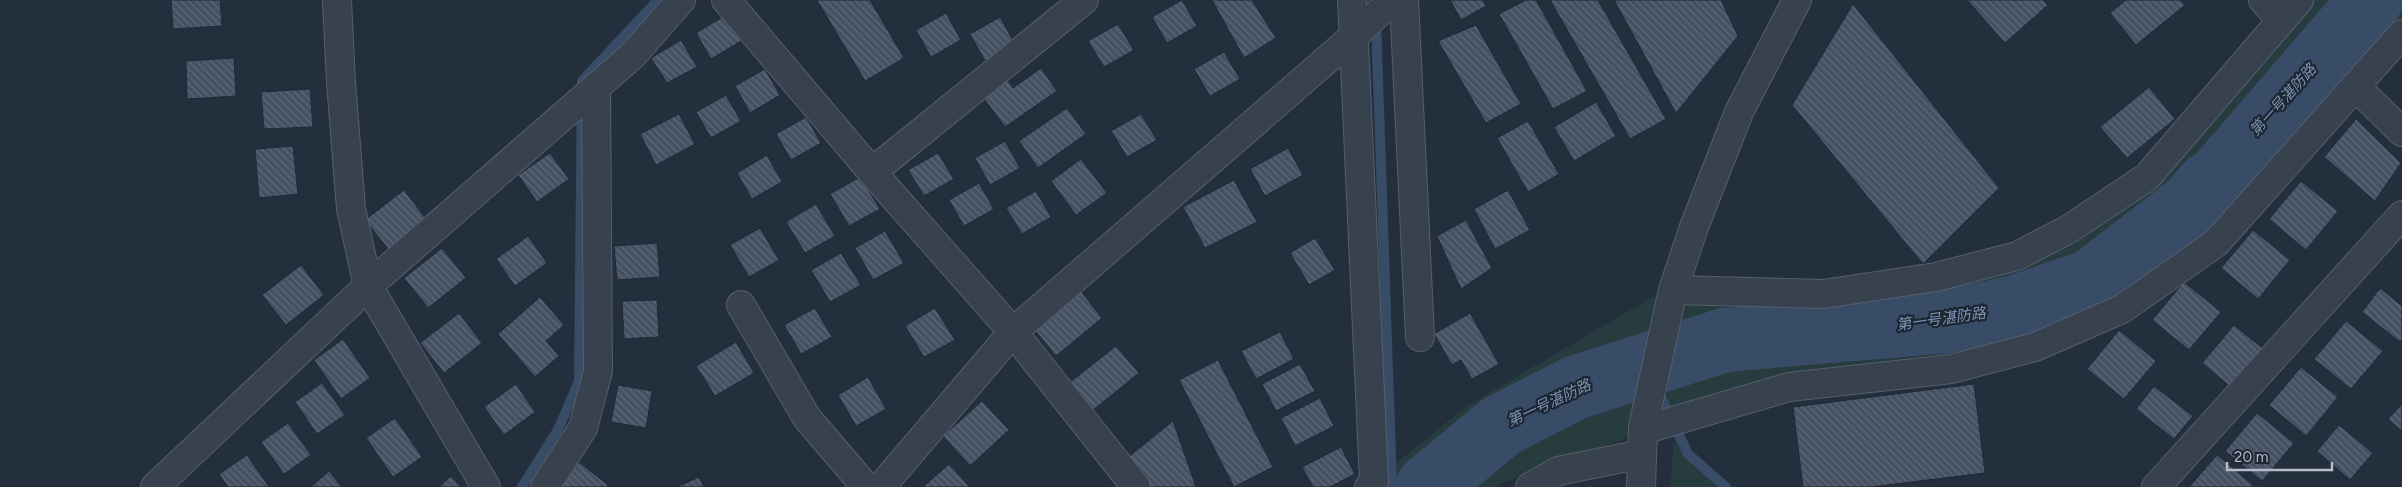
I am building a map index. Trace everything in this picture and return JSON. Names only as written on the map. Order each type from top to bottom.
[{"type":"street","points":[[337,0],[351,209],[368,286],[486,487]]},
{"type":"street","points":[[155,487],[368,286],[633,55],[681,0]]},
{"type":"street","points":[[726,0],[872,172],[1013,332],[1136,487]]},
{"type":"street","points":[[872,172],[1084,0]]},
{"type":"street","points":[[1352,0],[1374,481],[1369,487]]},
{"type":"street","points":[[881,487],[1013,332],[1355,36],[1392,0]]},
{"type":"street","points":[[1404,0],[1420,337]]},
{"type":"street","points":[[1641,487],[1643,427],[1671,298],[1694,227],[1739,112],[1797,0]]},
{"type":"street","points":[[1671,298],[1823,294],[1936,277],[2017,256],[2069,229],[2147,177],[2290,10],[2263,0]]},
{"type":"street","points":[[1643,427],[1653,427],[1789,387],[1951,369],[2035,347],[2122,309],[2216,243],[2402,34]]},
{"type":"street","points":[[2355,86],[2402,132]]},
{"type":"street","points":[[546,487],[583,428],[598,371],[596,87]]},
{"type":"street","points":[[2156,487],[2402,215]]},
{"type":"street","points":[[741,305],[807,418],[866,487]]},
{"type":"street","points":[[1530,487],[1558,471],[1642,454]]},
{"type":"green space","points":[[2299,0],[2402,0],[2402,34],[2153,288],[2023,350],[1653,427],[1590,452],[1499,484],[1497,487],[1369,487],[1468,405],[1663,291],[1823,294],[2036,246],[2147,177]]},
{"type":"green space","points":[[1674,442],[1727,487],[1670,487]]},
{"type":"building","points":[[171,0],[220,0],[222,26],[173,29]]},
{"type":"building","points":[[817,0],[870,0],[904,58],[865,81]]},
{"type":"building","points":[[1182,0],[1197,26],[1167,43],[1152,17]]},
{"type":"building","points":[[1212,0],[1252,0],[1276,38],[1244,58]]},
{"type":"building","points":[[1450,0],[1483,0],[1486,6],[1461,20]]},
{"type":"building","points":[[1526,0],[1536,0],[1587,91],[1553,109],[1499,14]]},
{"type":"building","points":[[1550,0],[1598,0],[1666,119],[1630,139]]},
{"type":"building","points":[[1614,0],[1721,0],[1738,36],[1676,113]]},
{"type":"building","points":[[1967,0],[2043,0],[2048,5],[2005,43]]},
{"type":"building","points":[[2126,0],[2180,0],[2185,5],[2136,45],[2110,13]]},
{"type":"building","points":[[1853,4],[1999,188],[1923,264],[1792,105]]},
{"type":"building","points":[[946,13],[961,40],[931,57],[916,30]]},
{"type":"building","points":[[726,15],[741,41],[711,59],[696,33]]},
{"type":"building","points":[[1000,17],[1015,44],[985,61],[970,34]]},
{"type":"building","points":[[1118,24],[1134,50],[1104,67],[1088,41]]},
{"type":"building","points":[[1476,25],[1521,104],[1486,123],[1438,41]]},
{"type":"building","points":[[681,40],[697,67],[667,83],[651,58]]},
{"type":"building","points":[[1224,52],[1240,79],[1210,96],[1194,69]]},
{"type":"building","points":[[234,58],[236,96],[187,99],[186,61]]},
{"type":"building","points":[[1041,68],[1057,91],[1005,127],[982,96],[1006,78],[1013,88]]},
{"type":"building","points":[[765,69],[780,95],[750,113],[735,86]]},
{"type":"building","points":[[2149,87],[2175,119],[2127,158],[2100,127]]},
{"type":"building","points":[[310,89],[313,127],[264,129],[261,92]]},
{"type":"building","points":[[726,95],[741,121],[711,138],[696,112]]},
{"type":"building","points":[[1596,102],[1616,136],[1574,161],[1554,127]]},
{"type":"building","points":[[1067,108],[1086,134],[1038,168],[1019,141]]},
{"type":"building","points":[[679,114],[695,144],[656,165],[640,134]]},
{"type":"building","points":[[1141,114],[1157,140],[1127,157],[1111,131]]},
{"type":"building","points":[[806,117],[821,143],[791,160],[776,134]]},
{"type":"building","points":[[2356,119],[2401,163],[2375,201],[2324,157]]},
{"type":"building","points":[[1528,121],[1559,174],[1528,192],[1497,138]]},
{"type":"building","points":[[1005,141],[1020,168],[990,185],[975,158]]},
{"type":"building","points":[[293,146],[298,194],[259,198],[255,149]]},
{"type":"building","points":[[1288,148],[1303,175],[1265,196],[1250,169]]},
{"type":"building","points":[[550,153],[569,179],[537,202],[518,175]]},
{"type":"building","points":[[938,153],[954,179],[924,196],[908,170]]},
{"type":"building","points":[[767,155],[782,182],[752,199],[737,173]]},
{"type":"building","points":[[1081,159],[1107,193],[1076,215],[1051,181]]},
{"type":"building","points":[[860,177],[880,209],[849,226],[830,194]]},
{"type":"building","points":[[1234,180],[1257,222],[1205,248],[1183,207]]},
{"type":"building","points":[[2301,181],[2338,211],[2306,250],[2269,219]]},
{"type":"building","points":[[979,183],[994,209],[964,226],[949,200]]},
{"type":"building","points":[[404,190],[427,220],[389,250],[365,220]]},
{"type":"building","points":[[1508,190],[1530,230],[1495,249],[1474,209]]},
{"type":"building","points":[[1036,191],[1051,217],[1022,234],[1006,208]]},
{"type":"building","points":[[816,204],[835,236],[805,253],[786,222]]},
{"type":"building","points":[[1466,220],[1492,268],[1461,289],[1437,236]]},
{"type":"building","points":[[760,228],[779,260],[749,277],[730,245]]},
{"type":"building","points":[[2253,230],[2290,260],[2258,299],[2221,268]]},
{"type":"building","points":[[885,231],[904,263],[873,280],[855,248]]},
{"type":"building","points":[[528,236],[547,263],[515,286],[496,259]]},
{"type":"building","points":[[1315,238],[1335,270],[1309,285],[1290,253]]},
{"type":"building","points":[[657,243],[660,277],[617,280],[614,246]]},
{"type":"building","points":[[442,248],[466,278],[428,308],[404,278]]},
{"type":"building","points":[[841,253],[861,285],[830,302],[811,270]]},
{"type":"building","points":[[301,265],[324,295],[286,325],[262,295]]},
{"type":"building","points":[[2184,282],[2221,312],[2189,350],[2152,320]]},
{"type":"building","points":[[2380,288],[2402,306],[2402,339],[2400,342],[2362,312]]},
{"type":"building","points":[[1080,290],[1102,318],[1056,356],[1033,328]]},
{"type":"building","points":[[540,297],[564,325],[546,341],[559,356],[535,377],[498,334]]},
{"type":"building","points":[[657,300],[659,337],[624,339],[622,301]]},
{"type":"building","points":[[815,308],[832,337],[801,354],[784,325]]},
{"type":"building","points":[[935,308],[955,340],[924,357],[905,326]]},
{"type":"building","points":[[459,313],[482,343],[444,373],[420,343]]},
{"type":"building","points":[[1470,313],[1499,364],[1472,379],[1461,360],[1452,365],[1434,334]]},
{"type":"building","points":[[2346,321],[2383,351],[2351,389],[2314,359]]},
{"type":"building","points":[[2234,325],[2271,355],[2239,394],[2202,363]]},
{"type":"building","points":[[2119,330],[2156,361],[2124,399],[2087,369]]},
{"type":"building","points":[[1280,332],[1294,359],[1256,379],[1241,351]]},
{"type":"building","points":[[343,339],[370,378],[341,399],[314,360]]},
{"type":"building","points":[[736,342],[754,373],[715,396],[696,366]]},
{"type":"building","points":[[1116,346],[1139,373],[1092,411],[1069,383]]},
{"type":"building","points":[[1218,360],[1273,467],[1234,487],[1179,380]]},
{"type":"building","points":[[1300,364],[1315,391],[1276,411],[1262,384]]},
{"type":"building","points":[[2301,367],[2338,397],[2306,436],[2269,405]]},
{"type":"building","points":[[868,377],[886,409],[856,426],[838,395]]},
{"type":"building","points":[[322,383],[345,415],[317,434],[295,402]]},
{"type":"building","points":[[516,384],[535,412],[504,435],[484,407]]},
{"type":"building","points":[[1974,384],[1985,473],[1870,487],[1803,487],[1793,407]]},
{"type":"building","points":[[618,385],[652,391],[646,428],[611,422]]},
{"type":"building","points":[[2154,386],[2193,416],[2174,439],[2136,409]]},
{"type":"building","points":[[1320,398],[1334,426],[1295,446],[1281,418]]},
{"type":"building","points":[[982,401],[1009,430],[970,466],[943,436]]},
{"type":"building","points":[[2402,404],[2402,431],[2388,419]]},
{"type":"building","points":[[2257,413],[2294,443],[2262,481],[2225,451]]},
{"type":"building","points":[[395,418],[422,457],[393,477],[366,438]]},
{"type":"building","points":[[1173,421],[1196,487],[1149,487],[1126,459]]},
{"type":"building","points":[[288,423],[311,455],[284,474],[261,442]]},
{"type":"building","points":[[2339,425],[2373,453],[2350,480],[2317,451]]},
{"type":"building","points":[[1341,447],[1355,474],[1330,487],[1313,487],[1302,467]]},
{"type":"building","points":[[247,455],[269,487],[228,487],[219,474]]},
{"type":"building","points":[[2217,455],[2253,485],[2252,487],[2189,487]]},
{"type":"building","points":[[579,462],[608,485],[607,487],[560,487]]},
{"type":"building","points":[[949,464],[970,487],[923,487]]},
{"type":"building","points":[[329,471],[342,487],[311,487]]},
{"type":"building","points":[[451,476],[461,487],[439,487]]},
{"type":"building","points":[[699,477],[704,487],[677,487]]},
{"type":"waterway","points":[[522,487],[558,430],[579,381],[582,81],[658,0]]},
{"type":"waterway","name":"第一号湛防路","points":[[1427,487],[1502,425],[1577,387],[1725,340],[1949,321],[2016,307],[2091,281],[2190,205],[2207,185],[2220,175],[2371,0]]},
{"type":"waterway","points":[[1376,21],[1392,487]]},
{"type":"waterway","points":[[1657,389],[1688,454],[1726,487]]}]
